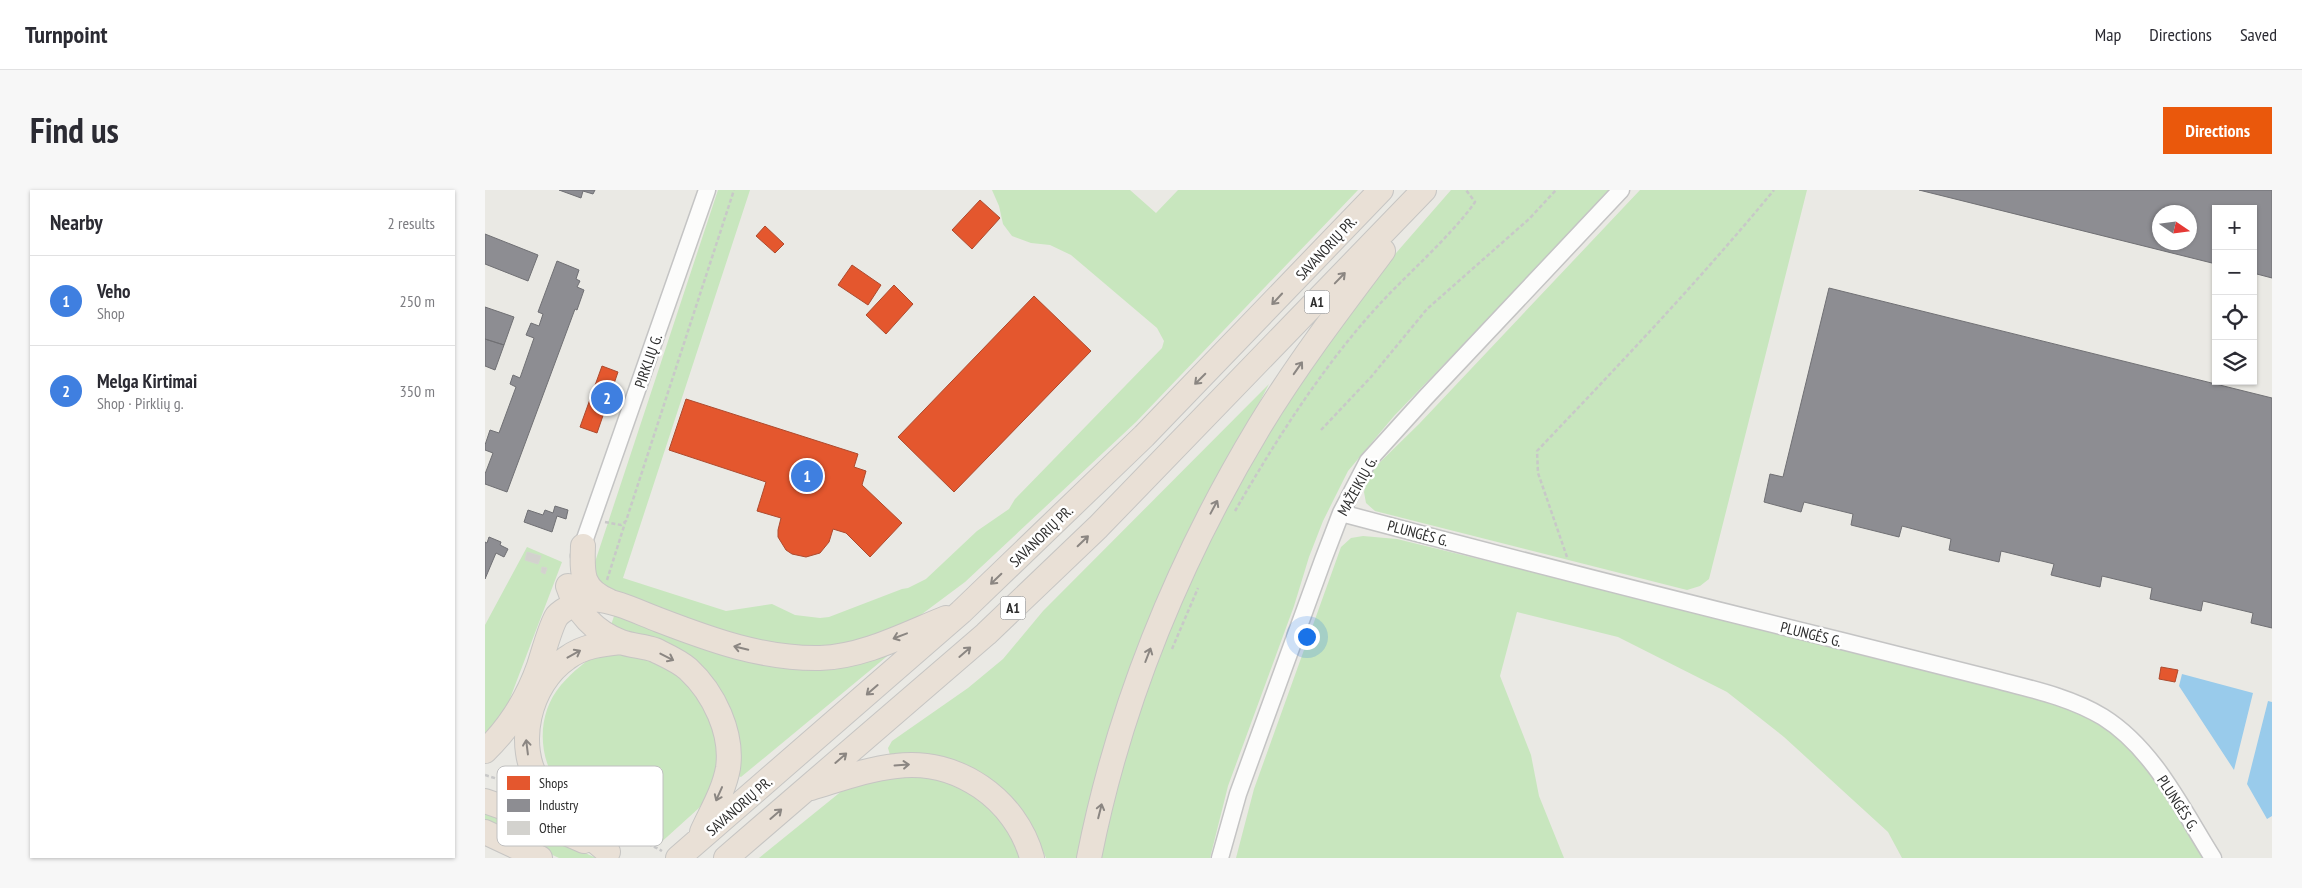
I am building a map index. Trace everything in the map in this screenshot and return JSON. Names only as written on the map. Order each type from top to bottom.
[{"type":"highway","name":"SAVANORIŲ PR.","points":[[678,858],[961,612],[1151,429],[1381,190]]},
{"type":"highway","name":"SAVANORIŲ PR.","points":[[726,858],[986,634],[1098,527],[1424,190]]},
{"type":"highway","points":[[1089,858],[1109,774],[1140,676],[1170,601],[1212,512],[1260,426],[1290,380],[1429,190]]},
{"type":"highway","points":[[583,546],[582,571],[586,584],[593,593],[607,600],[739,648],[778,657],[822,658],[856,652],[961,612]]},
{"type":"highway","points":[[567,602],[594,599],[607,600]]},
{"type":"highway","points":[[567,602],[594,626],[621,642],[654,650],[687,668],[711,699],[723,722],[729,743],[728,769],[723,787],[698,840]]},
{"type":"highway","points":[[485,751],[499,738],[510,722],[536,675],[567,602]]},
{"type":"highway","points":[[533,704],[545,681],[566,658],[582,649],[621,642]]},
{"type":"highway","points":[[532,766],[527,752],[526,737],[533,704],[536,675]]},
{"type":"highway","points":[[804,789],[896,766],[913,765],[947,770],[975,782],[1001,804],[1024,835],[1032,858]]},
{"type":"highway","points":[[485,801],[497,805]]},
{"type":"highway","points":[[485,832],[497,838]]},
{"type":"highway","points":[[515,846],[540,858]]},
{"type":"highway","points":[[594,846],[614,855]]},
{"type":"highway","points":[[603,846],[614,855]]},
{"type":"street","name":"PIRKLIŲ G.","points":[[567,602],[583,546],[707,190]]},
{"type":"street","name":"MAŽEIKIŲ G.","points":[[1220,858],[1238,794],[1271,698],[1341,513],[1368,461],[1621,190]]},
{"type":"street","name":"PLUNGĖS G.","points":[[1341,513],[1573,574],[1972,673],[2080,704],[2113,724],[2151,761],[2213,858]]},
{"type":"path","points":[[607,600],[626,521],[734,190]]},
{"type":"path","points":[[1232,517],[1280,434],[1339,355],[1375,309],[1473,205],[1475,202],[1466,190]]},
{"type":"path","points":[[1321,430],[1371,377],[1427,309],[1529,219],[1556,190]]},
{"type":"path","points":[[1573,574],[1538,473],[1537,451],[1649,333],[1742,229],[1774,190]]},
{"type":"path","points":[[593,518],[616,525],[621,525],[626,521]]},
{"type":"path","points":[[1171,652],[1199,586]]},
{"type":"green space","points":[[718,190],[750,190],[623,578],[726,611],[772,604],[795,615],[820,618],[829,617],[908,588],[926,579],[977,531],[1009,509],[1015,499],[1162,348],[1164,341],[1157,328],[1071,255],[1050,245],[1031,243],[1012,236],[1003,224],[999,206],[992,190],[1130,190],[1156,213],[1178,190],[1358,190],[1136,422],[965,582],[910,623],[885,635],[818,651],[754,645],[594,583],[593,568]]},
{"type":"green space","points":[[1451,190],[1612,190],[1394,416],[1348,471],[1323,521],[1309,557],[1294,606],[1228,786],[1210,858],[1097,858],[1144,682],[1245,465],[1369,284]]},
{"type":"green space","points":[[1640,190],[1807,190],[1709,579],[1700,586],[1687,590],[1375,511],[1366,503],[1364,492],[1369,473],[1419,424]]},
{"type":"green space","points":[[1269,384],[1176,563],[1079,858],[1046,858],[1033,828],[1016,804],[890,755],[888,748],[892,741],[968,688],[1003,659],[1043,611]]},
{"type":"green space","points":[[1363,536],[1397,539],[1989,684],[2070,708],[2093,719],[2114,734],[2133,752],[2150,771],[2180,814],[2206,858],[1902,858],[1888,832],[1784,737],[1727,692],[1618,637],[1517,612],[1500,676],[1531,755],[1539,796],[1564,858],[1236,858],[1254,789],[1341,547],[1351,538]]},
{"type":"green space","points":[[527,547],[562,562],[506,709],[485,742],[485,625]]},
{"type":"green space","points":[[616,610],[722,649],[891,653],[741,777],[738,776],[726,708],[610,628]]},
{"type":"green space","points":[[602,649],[652,656],[697,687],[722,746],[714,787],[699,808],[663,841],[663,766],[549,766],[543,743],[546,713],[552,698],[561,685]]},
{"type":"green space","points":[[933,773],[987,799],[1025,858],[759,858],[843,790],[871,776]]},
{"type":"green space","points":[[485,809],[497,814],[497,829],[485,823]]},
{"type":"green space","points":[[534,846],[571,846],[596,858],[559,858]]},
{"type":"water","points":[[2182,674],[2253,693],[2234,770],[2179,686]]},
{"type":"water","points":[[2268,701],[2272,702],[2272,816],[2267,819],[2247,784]]},
{"type":"building: Shops","points":[[980,200],[1000,218],[972,249],[952,230]]},
{"type":"building: Shops","points":[[765,226],[784,244],[775,253],[756,236]]},
{"type":"building: Shops","points":[[852,265],[881,285],[868,305],[838,285]]},
{"type":"building: Shops","points":[[894,285],[913,304],[886,334],[866,315]]},
{"type":"building: Shops","points":[[1034,296],[1091,351],[954,492],[898,437]]},
{"type":"building: Shops","points":[[602,366],[618,372],[597,433],[580,427]]},
{"type":"building: Shops","points":[[686,399],[858,454],[854,467],[866,471],[862,485],[902,523],[870,557],[846,533],[833,529],[829,542],[820,553],[806,557],[792,554],[786,550],[778,537],[781,518],[757,511],[766,482],[669,450]]},
{"type":"building: Shops","points":[[2161,667],[2178,670],[2175,682],[2159,679]]},
{"type":"building: Industry","points":[[559,190],[595,190],[593,194],[583,191],[581,198]]},
{"type":"building: Industry","points":[[1919,190],[2272,190],[2272,278],[2257,274],[2257,205],[2212,205],[2212,263],[2160,250],[2197,250],[2197,205],[2152,205],[2152,248]]},
{"type":"building: Industry","points":[[485,234],[538,255],[528,281],[485,264]]},
{"type":"building: Industry","points":[[557,261],[579,270],[576,279],[580,281],[577,287],[584,290],[577,310],[575,309],[507,492],[485,484],[485,474],[493,453],[485,450],[485,445],[490,430],[499,433],[516,387],[510,384],[513,375],[520,378],[534,338],[526,335],[531,323],[539,326],[543,314],[538,312]]},
{"type":"building: Industry","points":[[1829,288],[2212,383],[2212,385],[2220,385],[2272,398],[2272,628],[2251,623],[2253,613],[2203,601],[2201,611],[2150,599],[2152,588],[2102,576],[2100,587],[2051,575],[2054,564],[2001,551],[1999,562],[1949,550],[1951,539],[1902,526],[1899,537],[1851,525],[1853,514],[1804,502],[1801,512],[1764,502],[1770,474],[1783,477]]},
{"type":"building: Industry","points":[[485,307],[514,317],[504,345],[485,339]]},
{"type":"building: Industry","points":[[485,339],[504,345],[495,370],[485,366]]},
{"type":"building: Industry","points":[[555,506],[568,510],[566,519],[557,516],[552,532],[524,522],[528,510],[543,515],[545,510],[553,513]]},
{"type":"building: Industry","points":[[489,537],[501,542],[500,545],[508,549],[504,557],[496,553],[485,579],[485,542],[487,543]]},
{"type":"building: Other","points":[[527,552],[541,556],[538,564],[525,560]]},
{"type":"building: Other","points":[[542,567],[547,568],[545,574],[541,572]]},
{"type":"place","name":"Melga Kirtimai","points":[[607,398]]},
{"type":"place","name":"Veho","points":[[807,476]]}]
